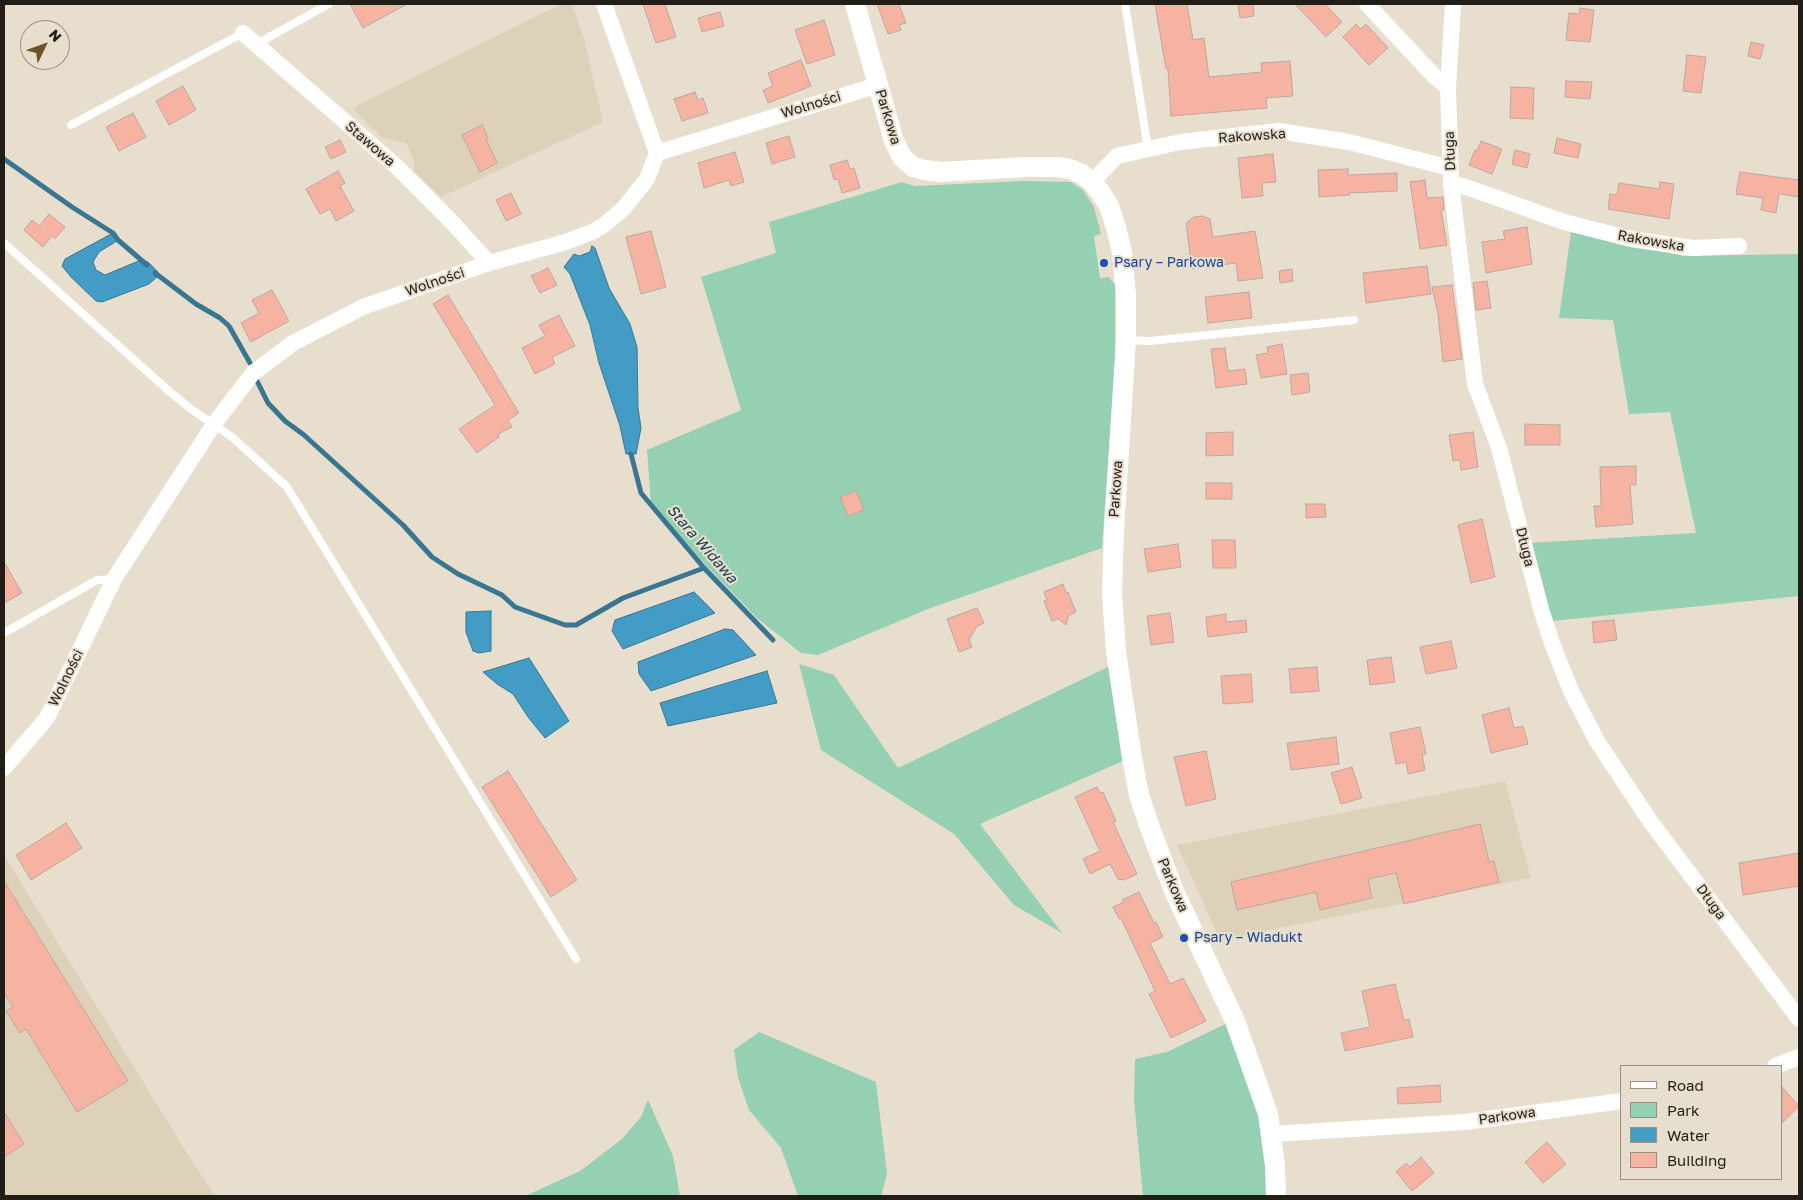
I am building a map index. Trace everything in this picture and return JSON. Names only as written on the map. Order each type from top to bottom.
[{"type":"street","points":[[604,4],[657,153]]},
{"type":"street","name":"Parkowa","points":[[855,4],[894,141],[902,157],[912,167],[941,172],[1057,167],[1070,169],[1082,174],[1092,182],[1109,206],[1122,253],[1126,295],[1126,340],[1112,593],[1116,652],[1132,758],[1139,795],[1150,828],[1174,890],[1245,1046],[1268,1114],[1272,1134],[1276,1196]]},
{"type":"street","points":[[1367,4],[1434,76],[1448,88]]},
{"type":"street","name":"Długa","points":[[1453,4],[1448,88],[1450,176],[1475,384],[1499,448],[1541,609],[1552,643],[1571,692],[1597,741],[1650,821],[1799,1019]]},
{"type":"street","name":"Stawowa","points":[[244,33],[396,166],[450,220],[489,263]]},
{"type":"street","name":"Wolności","points":[[4,768],[47,718],[114,579],[214,424],[253,373],[293,343],[363,307],[489,263],[566,242],[594,231],[623,209],[647,179],[657,153],[878,84]]},
{"type":"street","name":"Rakowska","points":[[1092,182],[1117,156],[1180,142],[1279,131],[1349,142],[1450,176],[1472,189],[1564,222],[1631,239],[1693,248],[1739,246]]},
{"type":"street","points":[[1778,1065],[1799,1057]]},
{"type":"street","name":"Parkowa","points":[[1272,1134],[1466,1122],[1620,1101]]},
{"type":"lane","points":[[257,45],[329,4]]},
{"type":"lane","points":[[1125,4],[1148,149]]},
{"type":"lane","points":[[71,125],[244,33]]},
{"type":"lane","points":[[4,243],[170,392],[245,448],[287,488],[576,959]]},
{"type":"lane","points":[[1126,340],[1150,340],[1354,320]]},
{"type":"lane","points":[[4,633],[96,580],[114,579]]},
{"type":"shaded area","points":[[561,4],[572,4],[585,42],[603,122],[441,197],[414,171],[414,160],[406,143],[383,138],[352,108]]},
{"type":"shaded area","points":[[1505,781],[1531,878],[1220,940],[1177,845]]},
{"type":"shaded area","points":[[4,855],[180,1142],[215,1196],[4,1196]]},
{"type":"green space","points":[[1024,181],[1071,182],[1083,190],[1094,207],[1101,234],[1094,236],[1100,278],[1109,277],[1115,285],[1115,361],[1102,548],[928,609],[818,655],[801,653],[757,618],[690,549],[651,503],[647,450],[741,410],[701,277],[776,253],[769,222],[902,182],[915,186]]},
{"type":"green space","points":[[1571,232],[1684,256],[1799,254],[1799,596],[1552,621],[1530,543],[1696,533],[1670,412],[1629,414],[1613,320],[1559,318]]},
{"type":"green space","points":[[799,664],[834,675],[898,768],[1110,666],[1125,760],[980,824],[1062,933],[1014,905],[954,834],[821,750]]},
{"type":"green space","points":[[1240,1017],[1284,1196],[1143,1196],[1134,1100],[1135,1059],[1167,1052]]},
{"type":"green space","points":[[759,1032],[876,1082],[887,1174],[881,1196],[798,1196],[781,1148],[749,1110],[738,1077],[734,1050]]},
{"type":"green space","points":[[648,1100],[673,1156],[680,1196],[525,1196],[580,1171],[622,1139],[641,1117]]},
{"type":"water","points":[[113,233],[120,239],[99,252],[93,262],[96,270],[105,275],[141,260],[148,262],[158,272],[158,276],[149,284],[102,302],[96,301],[62,266],[65,259]]},
{"type":"water","points":[[592,246],[595,248],[609,288],[630,324],[637,347],[638,408],[641,428],[636,454],[626,454],[620,426],[599,363],[590,325],[570,274],[564,267],[574,254],[579,256],[590,252]]},
{"type":"water","points":[[694,592],[715,613],[623,649],[612,631],[615,620]]},
{"type":"water","points":[[491,611],[491,651],[479,653],[473,651],[466,632],[466,612]]},
{"type":"water","points":[[725,629],[733,630],[756,655],[651,691],[639,674],[638,662]]},
{"type":"water","points":[[529,658],[569,721],[545,738],[513,694],[483,672]]},
{"type":"water","points":[[767,671],[777,703],[668,726],[660,703]]},
{"type":"building","points":[[350,4],[407,4],[363,28]]},
{"type":"building","points":[[643,4],[665,4],[676,37],[656,43]]},
{"type":"building","points":[[877,4],[899,4],[906,23],[899,25],[901,30],[888,34]]},
{"type":"building","points":[[1155,4],[1187,4],[1193,40],[1204,38],[1209,77],[1262,72],[1261,63],[1290,61],[1293,96],[1266,98],[1267,108],[1171,116],[1168,69],[1166,69]]},
{"type":"building","points":[[1238,4],[1253,4],[1254,16],[1240,18]]},
{"type":"building","points":[[1295,4],[1325,4],[1342,22],[1326,37]]},
{"type":"building","points":[[1580,8],[1594,10],[1590,42],[1566,40],[1569,13],[1579,14]]},
{"type":"building","points":[[720,12],[724,26],[702,32],[698,18]]},
{"type":"building","points":[[824,20],[835,55],[807,64],[795,30]]},
{"type":"building","points":[[1356,24],[1361,29],[1366,24],[1388,48],[1369,65],[1343,37]]},
{"type":"building","points":[[1751,42],[1764,45],[1760,59],[1748,56]]},
{"type":"building","points":[[1687,55],[1706,57],[1701,93],[1683,91]]},
{"type":"building","points":[[801,60],[811,86],[768,103],[763,90],[773,86],[768,73]]},
{"type":"building","points":[[1566,81],[1592,82],[1590,99],[1565,97]]},
{"type":"building","points":[[183,86],[196,110],[169,125],[156,101]]},
{"type":"building","points":[[1511,87],[1534,88],[1533,119],[1510,118]]},
{"type":"building","points":[[695,92],[698,100],[703,98],[708,113],[682,121],[674,99]]},
{"type":"building","points":[[133,113],[146,137],[119,151],[106,127]]},
{"type":"building","points":[[482,125],[497,163],[480,172],[462,135]]},
{"type":"building","points":[[789,136],[795,157],[772,164],[766,143]]},
{"type":"building","points":[[1557,138],[1581,144],[1578,158],[1554,153]]},
{"type":"building","points":[[340,140],[346,152],[331,159],[325,147]]},
{"type":"building","points":[[1481,141],[1502,149],[1492,174],[1469,165]]},
{"type":"building","points":[[1515,150],[1530,154],[1527,168],[1512,164]]},
{"type":"building","points":[[735,152],[744,182],[731,186],[729,180],[704,188],[698,163]]},
{"type":"building","points":[[1273,154],[1276,182],[1262,183],[1263,196],[1242,198],[1238,158]]},
{"type":"building","points":[[847,160],[850,169],[854,168],[860,188],[842,193],[838,179],[834,180],[830,165]]},
{"type":"building","points":[[1348,169],[1348,175],[1397,173],[1397,191],[1349,193],[1350,195],[1319,197],[1318,170]]},
{"type":"building","points":[[338,171],[345,183],[340,186],[354,211],[336,221],[330,209],[320,214],[306,189]]},
{"type":"building","points":[[1740,172],[1799,180],[1799,197],[1779,194],[1776,213],[1761,210],[1763,198],[1736,194]]},
{"type":"building","points":[[1425,180],[1427,198],[1443,197],[1444,210],[1441,210],[1447,245],[1420,249],[1410,182]]},
{"type":"building","points":[[1660,182],[1674,184],[1669,219],[1608,209],[1610,194],[1617,195],[1619,183],[1659,189]]},
{"type":"building","points":[[511,193],[521,214],[506,221],[496,200]]},
{"type":"building","points":[[49,214],[65,227],[55,239],[52,236],[43,247],[24,230],[32,220],[39,226]]},
{"type":"building","points":[[1202,216],[1210,219],[1213,237],[1255,231],[1263,278],[1238,281],[1236,263],[1192,269],[1186,223],[1194,217]]},
{"type":"building","points":[[1527,227],[1532,264],[1486,273],[1482,242],[1505,239],[1503,231]]},
{"type":"building","points":[[651,231],[666,287],[641,294],[626,237]]},
{"type":"building","points":[[1427,266],[1431,294],[1366,303],[1363,273]]},
{"type":"building","points":[[548,268],[557,285],[540,293],[531,276]]},
{"type":"building","points":[[1292,269],[1293,281],[1280,283],[1279,271]]},
{"type":"building","points":[[1487,281],[1491,308],[1476,310],[1473,283]]},
{"type":"building","points":[[1452,285],[1462,359],[1443,362],[1438,314],[1432,287]]},
{"type":"building","points":[[272,290],[289,321],[251,342],[241,323],[259,313],[252,300]]},
{"type":"building","points":[[1249,292],[1252,318],[1208,323],[1205,297]]},
{"type":"building","points":[[448,295],[519,413],[508,420],[512,427],[498,434],[499,437],[477,453],[459,429],[495,405],[433,304]]},
{"type":"building","points":[[559,315],[575,346],[552,357],[555,364],[535,374],[522,348],[545,336],[539,325]]},
{"type":"building","points":[[1282,344],[1287,374],[1261,378],[1256,355],[1268,353],[1267,347]]},
{"type":"building","points":[[1225,348],[1228,371],[1245,369],[1247,384],[1216,388],[1211,349]]},
{"type":"building","points":[[1308,373],[1310,392],[1292,395],[1290,375]]},
{"type":"building","points":[[1525,424],[1560,425],[1560,445],[1525,445]]},
{"type":"building","points":[[1233,432],[1233,455],[1206,456],[1206,433]]},
{"type":"building","points":[[1473,432],[1478,467],[1461,470],[1460,460],[1453,461],[1449,435]]},
{"type":"building","points":[[1636,466],[1636,485],[1630,485],[1633,524],[1596,527],[1594,506],[1601,506],[1600,467]]},
{"type":"building","points":[[1206,483],[1232,483],[1232,499],[1206,499]]},
{"type":"building","points":[[856,491],[864,510],[848,516],[840,497]]},
{"type":"building","points":[[1306,504],[1325,504],[1326,517],[1306,518]]},
{"type":"building","points":[[1482,519],[1495,577],[1471,583],[1458,525]]},
{"type":"building","points":[[1212,540],[1235,540],[1236,568],[1213,568]]},
{"type":"building","points":[[1178,544],[1181,567],[1148,572],[1144,549]]},
{"type":"building","points":[[4,562],[22,593],[4,603]]},
{"type":"building","points":[[1063,584],[1076,612],[1069,615],[1066,625],[1058,619],[1052,621],[1044,601],[1047,600],[1044,592]]},
{"type":"building","points":[[977,608],[984,623],[977,626],[969,640],[972,647],[959,652],[947,619]]},
{"type":"building","points":[[1170,613],[1174,642],[1151,645],[1147,616]]},
{"type":"building","points":[[1226,614],[1226,622],[1246,620],[1247,632],[1208,637],[1206,617]]},
{"type":"building","points":[[1614,620],[1617,640],[1594,643],[1592,622]]},
{"type":"building","points":[[1451,641],[1457,668],[1426,674],[1420,647]]},
{"type":"building","points":[[1391,657],[1395,682],[1370,685],[1367,660]]},
{"type":"building","points":[[1317,667],[1319,691],[1291,693],[1289,669]]},
{"type":"building","points":[[1251,674],[1253,702],[1223,704],[1221,676]]},
{"type":"building","points":[[1509,708],[1514,728],[1523,726],[1528,744],[1491,753],[1482,715]]},
{"type":"building","points":[[1420,727],[1426,754],[1422,755],[1425,770],[1408,774],[1406,762],[1396,764],[1390,733]]},
{"type":"building","points":[[1336,737],[1339,764],[1291,770],[1287,743]]},
{"type":"building","points":[[1206,751],[1216,799],[1186,806],[1174,757]]},
{"type":"building","points":[[1352,767],[1362,798],[1341,804],[1331,773]]},
{"type":"building","points":[[508,771],[577,880],[551,897],[482,787]]},
{"type":"building","points":[[1097,787],[1100,793],[1103,792],[1116,821],[1113,822],[1137,874],[1124,880],[1118,879],[1110,864],[1090,874],[1083,859],[1100,851],[1075,797]]},
{"type":"building","points":[[66,823],[82,848],[31,880],[16,855]]},
{"type":"building","points":[[1480,824],[1489,862],[1494,861],[1499,882],[1404,904],[1396,873],[1368,879],[1372,898],[1320,910],[1316,892],[1237,910],[1231,882]]},
{"type":"building","points":[[1799,853],[1799,886],[1743,895],[1739,863]]},
{"type":"building","points":[[4,881],[128,1081],[77,1112],[26,1029],[20,1033],[6,1011],[13,1007],[4,993]]},
{"type":"building","points":[[1139,892],[1163,937],[1150,943],[1170,984],[1183,978],[1206,1021],[1171,1038],[1149,994],[1155,991],[1121,918],[1119,919],[1113,907],[1124,902],[1122,900]]},
{"type":"building","points":[[1395,984],[1404,1020],[1409,1019],[1413,1037],[1345,1051],[1341,1033],[1370,1027],[1362,991]]},
{"type":"building","points":[[1440,1085],[1441,1102],[1398,1104],[1397,1088]]},
{"type":"building","points":[[1783,1088],[1799,1106],[1783,1122]]},
{"type":"building","points":[[4,1112],[24,1144],[4,1157]]},
{"type":"building","points":[[1547,1142],[1566,1164],[1543,1183],[1525,1162]]},
{"type":"building","points":[[1421,1157],[1434,1173],[1412,1191],[1396,1172],[1406,1163],[1410,1167]]},
{"type":"waterway","points":[[4,159],[72,207],[113,233],[118,240],[147,265]]},
{"type":"waterway","points":[[155,273],[229,326],[250,363]]},
{"type":"waterway","points":[[257,381],[268,403],[285,421],[304,435],[403,525],[432,557],[458,574],[502,595],[515,607],[565,625],[576,625],[623,598],[704,568]]},
{"type":"waterway","name":"Stara Widawa","points":[[631,454],[641,493],[704,568],[773,640]]},
{"type":"place","name":"Psary – Parkowa","points":[[1104,263]]},
{"type":"place","name":"Psary – Wiadukt","points":[[1184,938]]}]
